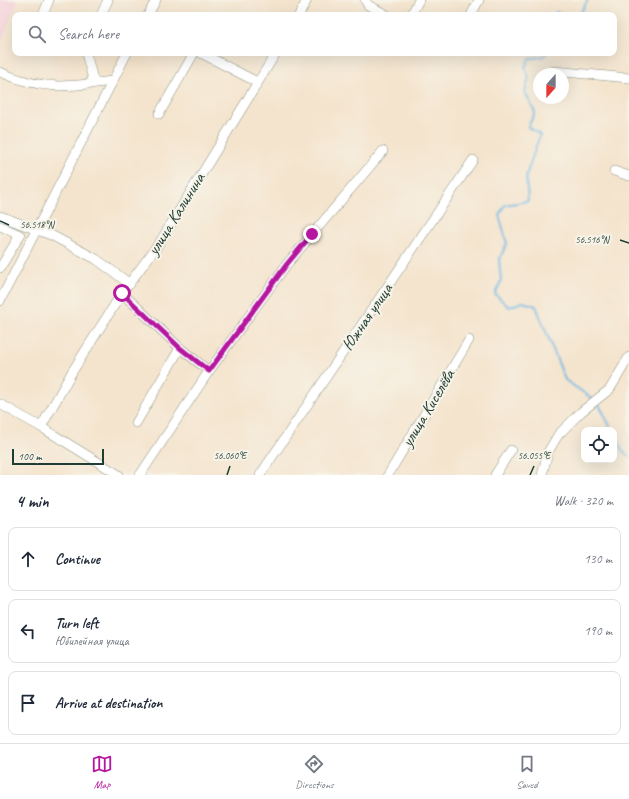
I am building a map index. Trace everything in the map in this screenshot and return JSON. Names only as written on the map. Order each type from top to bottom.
[{"type":"street","points":[[44,12],[49,0]]},
{"type":"street","points":[[102,12],[108,0]]},
{"type":"street","points":[[150,12],[156,0]]},
{"type":"street","points":[[301,12],[307,0]]},
{"type":"street","points":[[365,0],[368,5],[381,12]]},
{"type":"street","points":[[413,12],[419,0]]},
{"type":"street","points":[[473,12],[479,0]]},
{"type":"street","points":[[87,56],[94,83]]},
{"type":"street","points":[[0,301],[35,230],[126,56]]},
{"type":"street","points":[[159,114],[192,56]]},
{"type":"street","points":[[207,56],[257,82]]},
{"type":"street","name":"улица Калинина","points":[[41,427],[72,372],[122,293],[158,244],[274,56]]},
{"type":"street","points":[[0,72],[39,85],[71,86],[113,81]]},
{"type":"street","points":[[569,72],[629,78]]},
{"type":"street","points":[[140,475],[209,371],[287,264],[383,151]]},
{"type":"street","name":"Южная улица","points":[[260,475],[473,160]]},
{"type":"street","points":[[614,171],[629,176]]},
{"type":"street","points":[[0,216],[51,235],[96,259],[130,284]]},
{"type":"street","points":[[0,226],[20,235],[1,265],[16,269]]},
{"type":"street","points":[[122,293],[180,348],[209,371]]},
{"type":"street","name":"улица Киселёва","points":[[391,474],[468,340]]},
{"type":"street","points":[[136,423],[180,348]]},
{"type":"street","points":[[542,475],[548,452],[558,435],[581,412],[610,389],[629,357]]},
{"type":"street","points":[[0,404],[41,427],[118,475]]},
{"type":"street","points":[[495,475],[511,450]]},
{"type":"shaded area","points":[[0,0],[18,0],[12,12],[0,45]]},
{"type":"waterway","points":[[581,12],[588,0]]},
{"type":"waterway","points":[[544,56],[529,59],[525,68],[529,78],[525,92],[535,112],[528,127],[540,135],[526,176],[528,201],[505,205],[499,215],[507,243],[499,260],[501,281],[495,294],[509,307],[523,302],[536,306],[565,380],[593,399]]},
{"type":"waterway","points":[[598,403],[610,427]]},
{"type":"waterway","points":[[617,439],[622,450],[629,457]]},
{"type":"route","points":[[122,293],[180,348],[209,371],[287,264],[312,234]]}]
